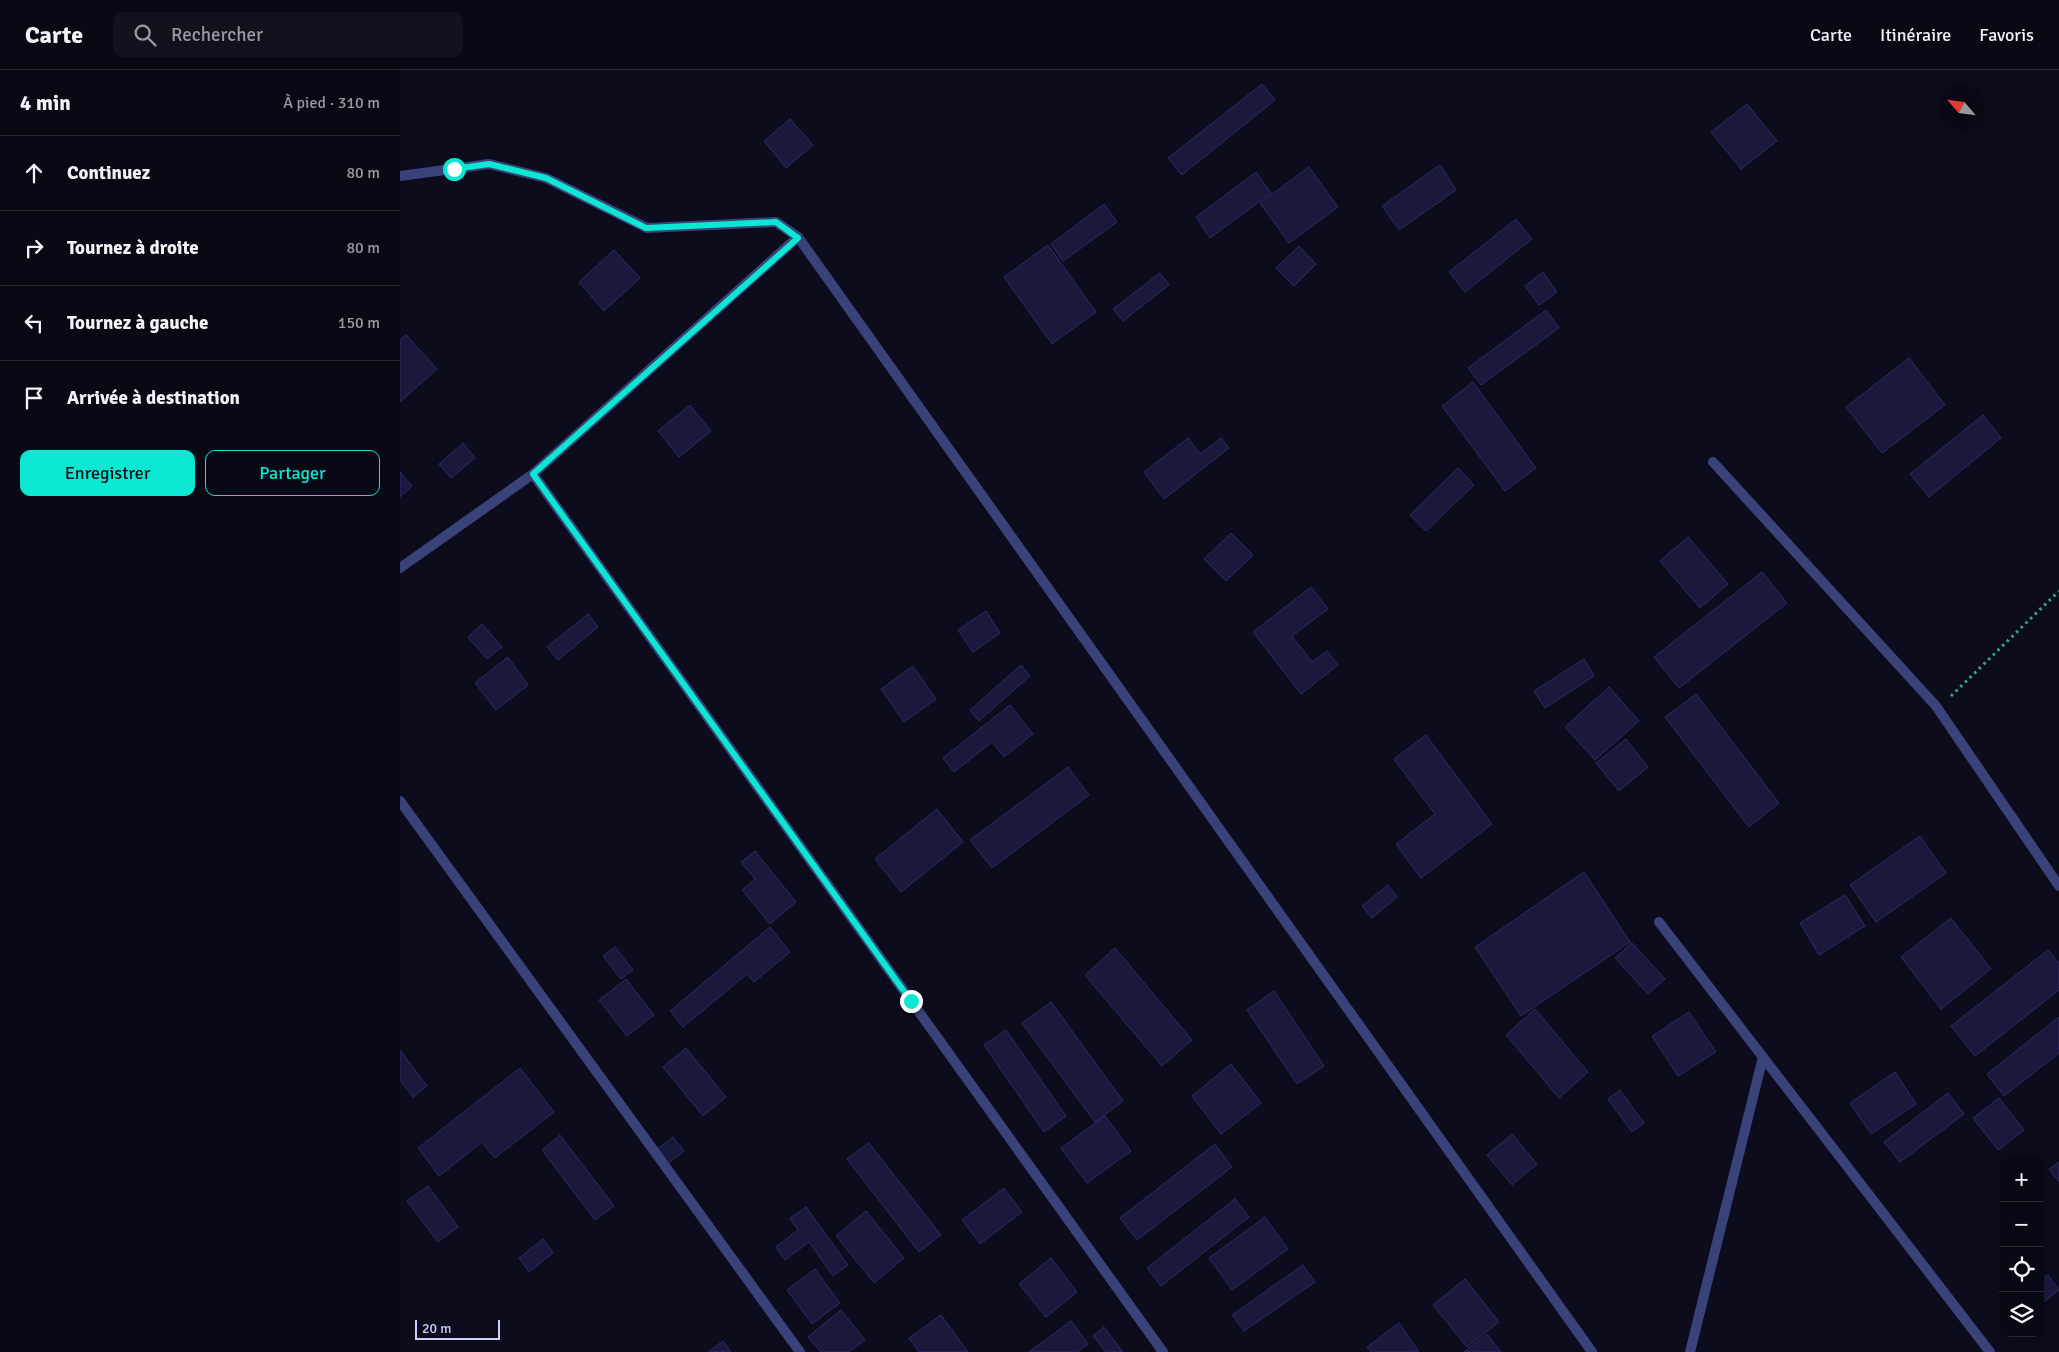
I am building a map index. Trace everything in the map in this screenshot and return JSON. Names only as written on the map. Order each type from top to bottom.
[{"type":"street","points":[[400,176],[489,164],[546,178],[646,228],[776,222],[798,238],[1592,1352]]},
{"type":"street","points":[[400,568],[533,474],[798,238]]},
{"type":"street","points":[[1714,462],[1936,706],[2059,886]]},
{"type":"street","points":[[533,474],[1163,1352]]},
{"type":"street","points":[[400,801],[800,1352]]},
{"type":"street","points":[[1659,922],[1990,1352]]},
{"type":"street","points":[[1690,1352],[1763,1056]]},
{"type":"path","points":[[1936,706],[1953,694],[2059,590]]},
{"type":"building","points":[[1262,84],[1275,100],[1182,175],[1168,158]]},
{"type":"building","points":[[1747,104],[1777,141],[1741,169],[1711,132]]},
{"type":"building","points":[[790,119],[813,145],[786,168],[764,141]]},
{"type":"building","points":[[1440,165],[1456,190],[1399,230],[1382,206]]},
{"type":"building","points":[[1309,167],[1338,207],[1289,243],[1260,203]]},
{"type":"building","points":[[1256,172],[1271,193],[1210,238],[1196,217]]},
{"type":"building","points":[[1104,204],[1117,222],[1063,261],[1051,244]]},
{"type":"building","points":[[1516,219],[1532,239],[1465,292],[1449,272]]},
{"type":"building","points":[[1048,245],[1096,312],[1052,344],[1004,277]]},
{"type":"building","points":[[1299,246],[1316,264],[1294,286],[1276,268]]},
{"type":"building","points":[[614,250],[640,278],[604,311],[579,282]]},
{"type":"building","points":[[1543,272],[1557,292],[1539,305],[1525,286]]},
{"type":"building","points":[[1160,273],[1169,285],[1123,321],[1113,309]]},
{"type":"building","points":[[1546,310],[1559,328],[1481,385],[1468,368]]},
{"type":"building","points":[[406,335],[437,369],[400,402],[400,340]]},
{"type":"building","points":[[1909,358],[1945,405],[1882,453],[1846,407]]},
{"type":"building","points":[[1473,382],[1536,468],[1505,491],[1442,406]]},
{"type":"building","points":[[690,405],[711,431],[679,457],[658,431]]},
{"type":"building","points":[[1983,415],[2001,438],[1929,497],[1910,474]]},
{"type":"building","points":[[1188,438],[1200,454],[1221,438],[1229,448],[1164,499],[1144,472]]},
{"type":"building","points":[[463,443],[475,458],[451,478],[439,464]]},
{"type":"building","points":[[1458,468],[1474,485],[1426,531],[1410,515]]},
{"type":"building","points":[[400,472],[412,486],[400,497]]},
{"type":"building","points":[[1231,533],[1253,555],[1226,581],[1204,559]]},
{"type":"building","points":[[1688,537],[1728,584],[1700,608],[1660,561]]},
{"type":"building","points":[[1762,572],[1787,603],[1679,688],[1654,657]]},
{"type":"building","points":[[1311,587],[1328,609],[1292,636],[1312,662],[1327,651],[1338,665],[1301,694],[1253,632]]},
{"type":"building","points":[[986,611],[1000,633],[973,652],[958,630]]},
{"type":"building","points":[[588,614],[598,627],[558,660],[547,647]]},
{"type":"building","points":[[482,624],[502,647],[487,659],[468,637]]},
{"type":"building","points":[[508,657],[528,685],[496,710],[475,683]]},
{"type":"building","points":[[1584,659],[1594,676],[1545,708],[1534,691]]},
{"type":"building","points":[[1021,665],[1030,676],[979,721],[970,710]]},
{"type":"building","points":[[913,666],[936,699],[904,722],[881,689]]},
{"type":"building","points":[[1609,687],[1639,721],[1595,760],[1565,727]]},
{"type":"building","points":[[1696,694],[1779,803],[1749,827],[1665,717]]},
{"type":"building","points":[[1010,705],[1033,734],[1004,757],[992,742],[954,772],[943,758]]},
{"type":"building","points":[[1426,735],[1492,824],[1421,878],[1396,844],[1435,814],[1394,759]]},
{"type":"building","points":[[1626,739],[1648,767],[1619,791],[1596,763]]},
{"type":"building","points":[[1068,767],[1089,795],[992,868],[970,840]]},
{"type":"building","points":[[937,809],[963,842],[901,892],[875,859]]},
{"type":"building","points":[[1920,836],[1946,873],[1876,922],[1850,885]]},
{"type":"building","points":[[755,851],[796,902],[770,924],[742,890],[755,879],[741,862]]},
{"type":"building","points":[[1584,872],[1630,942],[1521,1016],[1475,947]]},
{"type":"building","points":[[1388,885],[1397,897],[1372,918],[1362,906]]},
{"type":"building","points":[[1845,895],[1865,926],[1819,955],[1800,923]]},
{"type":"building","points":[[1951,918],[1991,969],[1941,1009],[1901,957]]},
{"type":"building","points":[[770,927],[790,952],[754,982],[747,974],[683,1027],[670,1011]]},
{"type":"building","points":[[1632,943],[1665,979],[1648,994],[1615,958]]},
{"type":"building","points":[[615,947],[633,970],[621,979],[603,956]]},
{"type":"building","points":[[1115,948],[1192,1040],[1162,1066],[1085,975]]},
{"type":"building","points":[[2048,950],[2059,963],[2059,990],[1975,1056],[1951,1026]]},
{"type":"building","points":[[626,979],[654,1015],[627,1036],[599,1000]]},
{"type":"building","points":[[1274,991],[1324,1066],[1297,1084],[1247,1010]]},
{"type":"building","points":[[1051,1002],[1123,1101],[1095,1122],[1022,1023]]},
{"type":"building","points":[[1535,1009],[1588,1072],[1559,1098],[1506,1035]]},
{"type":"building","points":[[1689,1012],[1716,1052],[1678,1076],[1652,1036]]},
{"type":"building","points":[[2059,1017],[2059,1053],[2004,1096],[1987,1074]]},
{"type":"building","points":[[1006,1030],[1066,1116],[1044,1132],[984,1045]]},
{"type":"building","points":[[686,1048],[726,1097],[703,1116],[663,1067]]},
{"type":"building","points":[[400,1050],[427,1086],[413,1097],[400,1080]]},
{"type":"building","points":[[1231,1064],[1261,1103],[1221,1134],[1192,1096]]},
{"type":"building","points":[[520,1068],[554,1112],[495,1158],[482,1142],[439,1176],[418,1148]]},
{"type":"building","points":[[1895,1072],[1916,1104],[1871,1134],[1850,1103]]},
{"type":"building","points":[[1620,1090],[1644,1123],[1632,1132],[1608,1099]]},
{"type":"building","points":[[1948,1093],[1964,1114],[1900,1162],[1884,1142]]},
{"type":"building","points":[[1999,1098],[2024,1130],[1998,1150],[1973,1118]]},
{"type":"building","points":[[1105,1116],[1131,1151],[1087,1183],[1061,1148]]},
{"type":"building","points":[[1512,1134],[1537,1164],[1512,1185],[1487,1155]]},
{"type":"building","points":[[560,1135],[614,1206],[595,1220],[542,1150]]},
{"type":"building","points":[[673,1137],[684,1151],[666,1165],[655,1151]]},
{"type":"building","points":[[869,1143],[941,1235],[919,1252],[847,1159]]},
{"type":"building","points":[[1215,1144],[1232,1167],[1137,1240],[1120,1218]]},
{"type":"building","points":[[2059,1162],[2059,1182],[2049,1169]]},
{"type":"building","points":[[428,1186],[458,1227],[438,1242],[407,1201]]},
{"type":"building","points":[[1004,1188],[1022,1212],[980,1244],[962,1220]]},
{"type":"building","points":[[1235,1199],[1249,1217],[1161,1286],[1147,1268]]},
{"type":"building","points":[[806,1207],[848,1265],[833,1276],[809,1242],[785,1260],[776,1247],[798,1230],[790,1218]]},
{"type":"building","points":[[866,1211],[904,1258],[874,1283],[836,1236]]},
{"type":"building","points":[[1265,1217],[1288,1249],[1232,1290],[1209,1258]]},
{"type":"building","points":[[543,1239],[553,1253],[529,1272],[519,1258]]},
{"type":"building","points":[[1051,1258],[1077,1292],[1046,1317],[1019,1284]]},
{"type":"building","points":[[1303,1265],[1315,1282],[1244,1331],[1232,1315]]},
{"type":"building","points":[[815,1269],[840,1303],[812,1324],[787,1290]]},
{"type":"building","points":[[2048,1275],[2059,1290],[2044,1302],[2044,1292],[2044,1278]]},
{"type":"building","points":[[1465,1279],[1499,1322],[1467,1347],[1433,1305]]},
{"type":"building","points":[[841,1310],[865,1340],[849,1352],[821,1352],[808,1337]]},
{"type":"building","points":[[941,1315],[968,1352],[919,1352],[909,1338]]},
{"type":"building","points":[[1071,1321],[1088,1344],[1077,1352],[1029,1352]]},
{"type":"building","points":[[1399,1323],[1419,1352],[1371,1352],[1367,1347]]},
{"type":"building","points":[[1104,1327],[1123,1352],[1106,1352],[1093,1336]]},
{"type":"building","points":[[1487,1334],[1501,1352],[1464,1352]]},
{"type":"building","points":[[723,1341],[731,1352],[708,1352]]},
{"type":"route","points":[[454,169],[489,164],[546,178],[646,228],[776,222],[798,238],[533,474],[911,1001]]}]
